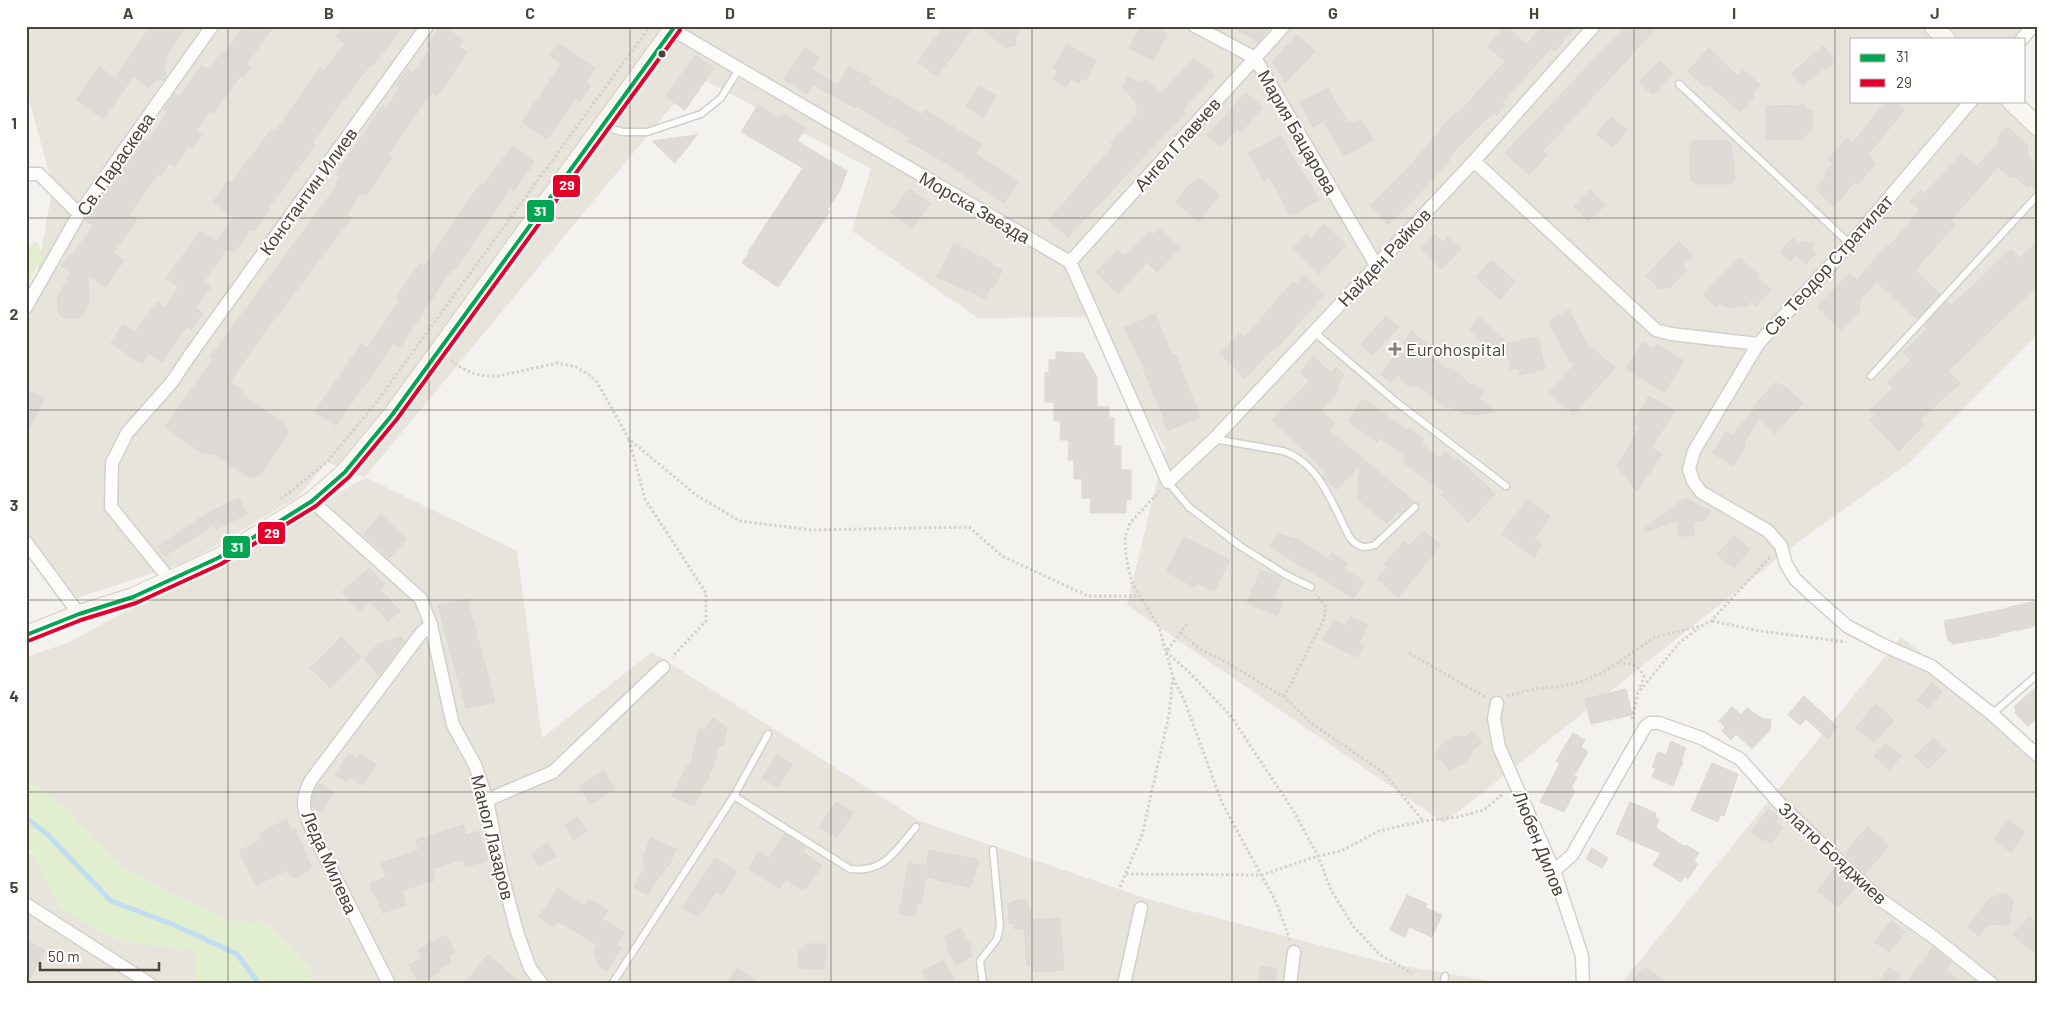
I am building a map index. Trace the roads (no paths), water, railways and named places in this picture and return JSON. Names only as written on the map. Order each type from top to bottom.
[{"type":"street","name":"Св. Параскева","points":[[26,307],[79,214],[212,26]]},
{"type":"street","name":"Константин Илиев","points":[[170,580],[112,507],[112,463],[127,434],[172,382],[427,26]]},
{"type":"street","name":"Мария Бацарова","points":[[1195,26],[1255,58],[1376,265]]},
{"type":"street","name":"Ангел Главчев","points":[[1070,262],[1284,26]]},
{"type":"street","name":"Найден Райков","points":[[1168,482],[1214,439],[1314,332],[1474,160],[1594,26]]},
{"type":"street","points":[[1932,26],[1945,38]]},
{"type":"street","points":[[2023,38],[2032,26]]},
{"type":"street","points":[[26,636],[79,614],[133,597],[218,558],[312,501],[345,472],[392,415],[674,28]]},
{"type":"street","name":"Морска Звезда","points":[[674,28],[739,69],[1070,262]]},
{"type":"street","name":"Св. Теодор Стратилат","points":[[1474,160],[1656,330],[1671,334],[1758,344],[1850,244],[1970,102]]},
{"type":"street","points":[[2012,102],[2037,126]]},
{"type":"street","points":[[26,174],[39,174],[79,214]]},
{"type":"street","points":[[1070,262],[1168,482]]},
{"type":"street","points":[[1758,344],[1694,451],[1689,468],[1692,481],[1702,492],[1768,531],[1781,546],[1786,564],[1795,578],[1847,626],[1883,645],[1931,666],[1992,714],[2037,755]]},
{"type":"street","name":"Манол Лазаров","points":[[312,501],[421,599],[431,625],[453,725],[475,765],[487,800],[501,872],[518,935],[530,968],[542,984]]},
{"type":"street","points":[[26,542],[79,614]]},
{"type":"street","name":"Леда Милева","points":[[389,984],[313,833],[303,808],[304,792],[422,632],[431,625]]},
{"type":"street","points":[[487,800],[553,772],[663,667]]},
{"type":"street","name":"Любен Дилов","points":[[1497,703],[1494,718],[1500,747],[1554,871],[1582,956],[1583,984]]},
{"type":"street","name":"Златю Бояджиев","points":[[1554,871],[1572,855],[1644,727],[1650,723],[1659,723],[1701,738],[1740,759],[1782,806],[1877,897],[1936,939],[1992,984]]},
{"type":"street","points":[[26,904],[150,984]]},
{"type":"street","points":[[1124,984],[1142,908]]},
{"type":"street","points":[[1290,984],[1294,952]]},
{"type":"lane","points":[[602,127],[623,132],[647,132],[702,114],[721,98],[739,69]]},
{"type":"lane","points":[[1679,84],[1850,244]]},
{"type":"lane","points":[[1871,376],[2037,196]]},
{"type":"lane","points":[[1314,332],[1394,401],[1506,486]]},
{"type":"lane","points":[[1214,439],[1283,451],[1293,454],[1304,461],[1315,472],[1350,538],[1357,546],[1366,548],[1375,545],[1415,507]]},
{"type":"lane","points":[[1168,482],[1188,507],[1240,546],[1286,575],[1311,587]]},
{"type":"lane","points":[[1992,714],[2037,676]]},
{"type":"lane","points":[[612,984],[734,796],[768,734]]},
{"type":"lane","points":[[734,796],[850,869],[862,870],[878,867],[886,861],[916,827]]},
{"type":"lane","points":[[983,984],[980,961],[997,939],[1000,926],[993,850]]},
{"type":"lane","points":[[1444,984],[1445,976]]},
{"type":"waterway","points":[[26,818],[47,834],[111,901],[172,924],[237,954],[259,984]]},
{"type":"place","name":"Eurohospital","points":[[1395,349]]}]
